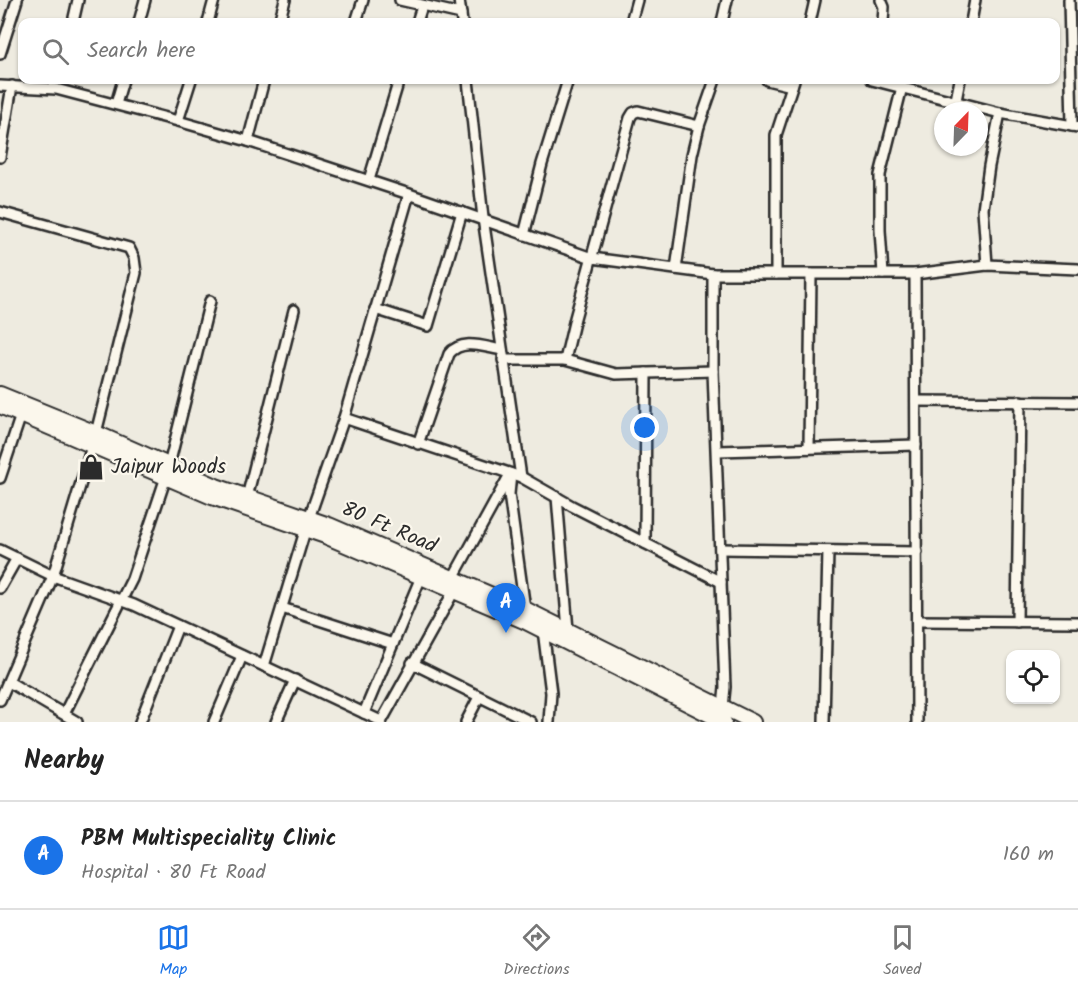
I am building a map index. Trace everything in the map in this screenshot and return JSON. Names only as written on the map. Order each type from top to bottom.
[{"type":"main road","name":"80 Ft Road","points":[[0,394],[96,433],[212,497],[307,523],[421,577],[454,585],[525,609],[568,630],[720,717]]},
{"type":"main road","name":"80 Ft Road","points":[[0,406],[92,446],[247,497],[454,585],[720,717],[753,722]]},
{"type":"street","points":[[0,54],[17,0]]},
{"type":"street","points":[[74,18],[78,0]]},
{"type":"street","points":[[140,18],[145,0]]},
{"type":"street","points":[[209,18],[214,0]]},
{"type":"street","points":[[280,18],[285,0]]},
{"type":"street","points":[[357,18],[363,0]]},
{"type":"street","points":[[400,0],[462,18],[459,0]]},
{"type":"street","points":[[632,18],[637,0]]},
{"type":"street","points":[[723,18],[727,0]]},
{"type":"street","points":[[811,18],[815,0]]},
{"type":"street","points":[[881,0],[884,8],[883,18]]},
{"type":"street","points":[[972,18],[975,0]]},
{"type":"street","points":[[889,84],[1000,113],[1075,127],[1069,0]]},
{"type":"street","points":[[418,18],[422,6]]},
{"type":"street","points":[[0,86],[57,84],[369,180],[592,258],[714,274],[915,274],[987,265],[1078,270]]},
{"type":"street","points":[[116,104],[122,84]]},
{"type":"street","points":[[178,121],[189,84]]},
{"type":"street","points":[[248,141],[263,84]]},
{"type":"street","points":[[369,180],[398,84]]},
{"type":"street","points":[[468,84],[483,218],[521,477]]},
{"type":"street","points":[[524,235],[542,164],[567,84]]},
{"type":"street","points":[[676,269],[692,154],[714,84]]},
{"type":"street","points":[[776,274],[776,135],[793,84]]},
{"type":"street","points":[[956,100],[959,84]]},
{"type":"street","points":[[0,157],[12,86]]},
{"type":"street","points":[[884,274],[880,230],[880,175],[902,87]]},
{"type":"street","points":[[565,360],[574,318],[630,118],[638,111],[699,126]]},
{"type":"street","points":[[987,265],[983,209],[988,166],[1000,113]]},
{"type":"street","points":[[264,666],[307,523],[344,418],[409,194]]},
{"type":"street","points":[[0,212],[129,248],[134,258],[136,273],[96,433]]},
{"type":"street","points":[[375,309],[428,326],[462,212]]},
{"type":"street","points":[[714,274],[713,371],[718,451],[725,687],[720,717]]},
{"type":"street","points":[[809,448],[811,274]]},
{"type":"street","points":[[915,274],[917,722]]},
{"type":"street","points":[[64,714],[132,579],[167,471],[210,301]]},
{"type":"street","points":[[247,497],[294,310]]},
{"type":"street","points":[[418,444],[449,354],[460,345],[469,345],[502,355],[565,360],[616,374],[713,371]]},
{"type":"street","points":[[645,543],[646,373]]},
{"type":"street","points":[[916,401],[1078,402]]},
{"type":"street","points":[[1017,622],[1020,401]]},
{"type":"street","points":[[0,478],[21,415]]},
{"type":"street","points":[[344,418],[521,477],[721,582]]},
{"type":"street","points":[[718,451],[916,445]]},
{"type":"street","points":[[0,700],[53,576],[92,446]]},
{"type":"street","points":[[0,550],[53,576],[121,601],[178,626],[381,721],[511,474]]},
{"type":"street","points":[[511,474],[509,494],[525,609]]},
{"type":"street","points":[[557,497],[568,630]]},
{"type":"street","points":[[720,549],[917,552]]},
{"type":"street","points":[[824,722],[828,550]]},
{"type":"street","points":[[0,588],[17,558]]},
{"type":"street","points":[[364,712],[421,577]]},
{"type":"street","points":[[282,608],[393,644]]},
{"type":"street","points":[[917,621],[1078,622]]},
{"type":"street","points":[[140,722],[178,626]]},
{"type":"street","points":[[543,630],[551,693],[549,722]]},
{"type":"street","points":[[214,722],[242,656]]},
{"type":"street","points":[[412,663],[531,722]]},
{"type":"street","points":[[276,722],[295,680]]},
{"type":"street","points":[[9,682],[77,722]]},
{"type":"street","points":[[466,722],[479,697]]},
{"type":"place","name":"Jaipur Woods","points":[[91,467]]},
{"type":"place","name":"PBM Multispeciality Clinic","points":[[506,633]]}]
